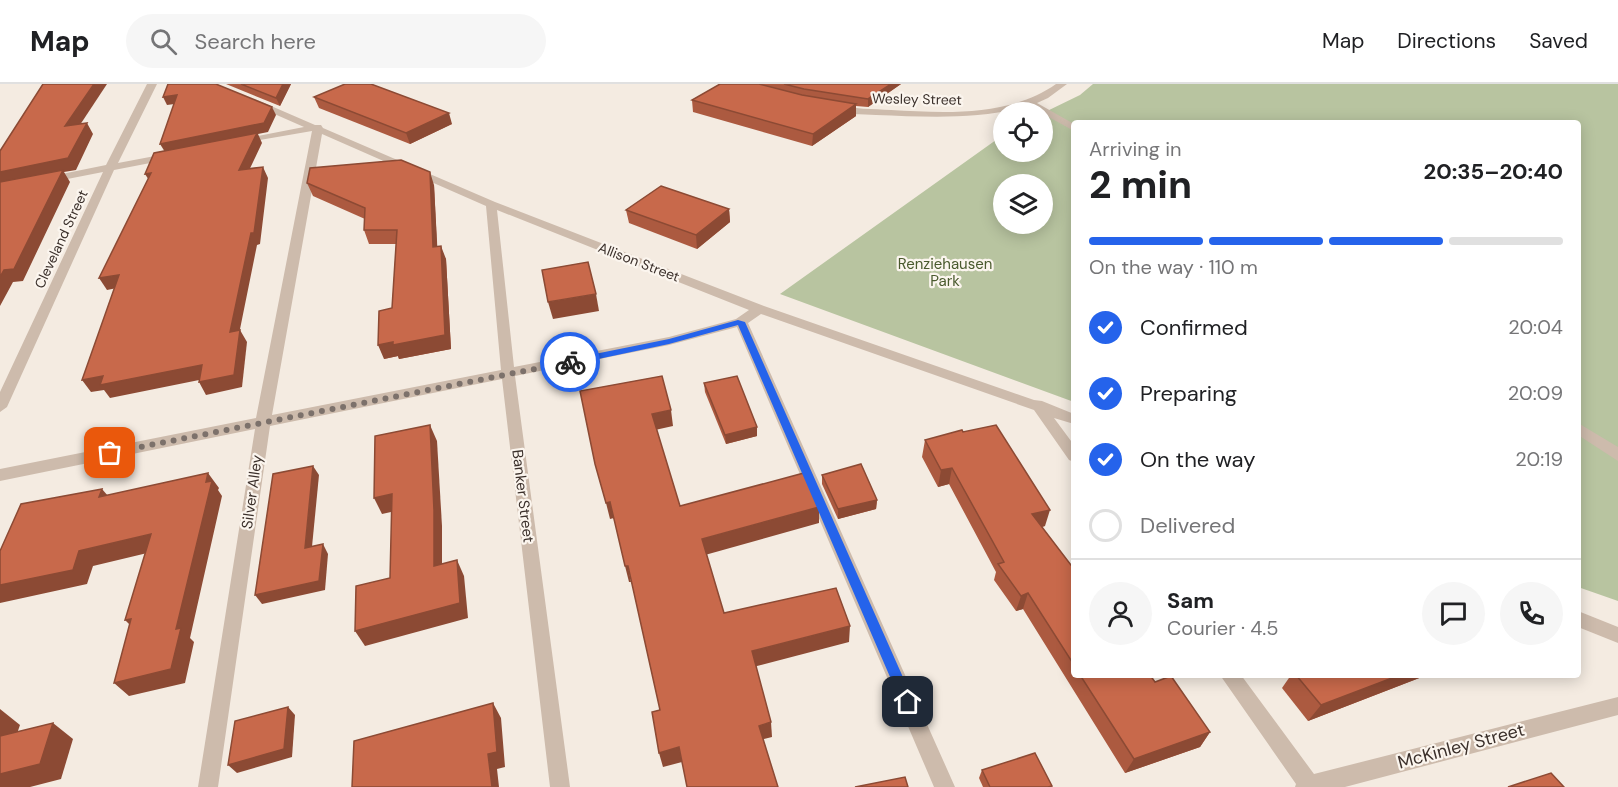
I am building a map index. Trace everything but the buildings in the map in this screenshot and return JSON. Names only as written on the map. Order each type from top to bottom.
[{"type":"street","name":"Cleveland Street","points":[[0,407],[110,168],[152,84]]},
{"type":"street","name":"Wesley Street","points":[[1029,102],[1054,91],[1062,84]]},
{"type":"street","name":"Allison Street","points":[[244,97],[318,127],[491,204],[759,309],[1071,418]]},
{"type":"street","name":"Wesley Street","points":[[831,107],[909,114],[993,112]]},
{"type":"street","points":[[1053,116],[1071,126]]},
{"type":"street","points":[[225,145],[318,127]]},
{"type":"street","name":"Silver Alley","points":[[208,787],[263,423],[318,127]]},
{"type":"street","points":[[33,183],[179,154]]},
{"type":"street","name":"Banker Street","points":[[491,204],[508,375],[560,787]]},
{"type":"street","points":[[0,474],[508,375],[669,341],[741,322],[759,309]]},
{"type":"street","points":[[741,322],[945,787]]},
{"type":"street","points":[[1037,405],[1071,452]]},
{"type":"street","points":[[1581,430],[1618,455]]},
{"type":"street","points":[[1581,620],[1618,635]]},
{"type":"street","points":[[1232,678],[1308,787]]},
{"type":"street","name":"McKinley Street","points":[[1308,787],[1618,706]]},
{"type":"green space","name":"Renziehausen Park","points":[[1093,84],[1618,84],[1618,601],[1581,588],[1581,120],[1071,120],[1071,401],[780,294],[993,142],[993,162],[1053,162],[1053,108],[1080,95]]},
{"type":"way so far","points":[[110,453],[570,362]]},
{"type":"route","points":[[570,362],[669,341],[741,322],[908,702]]}]
